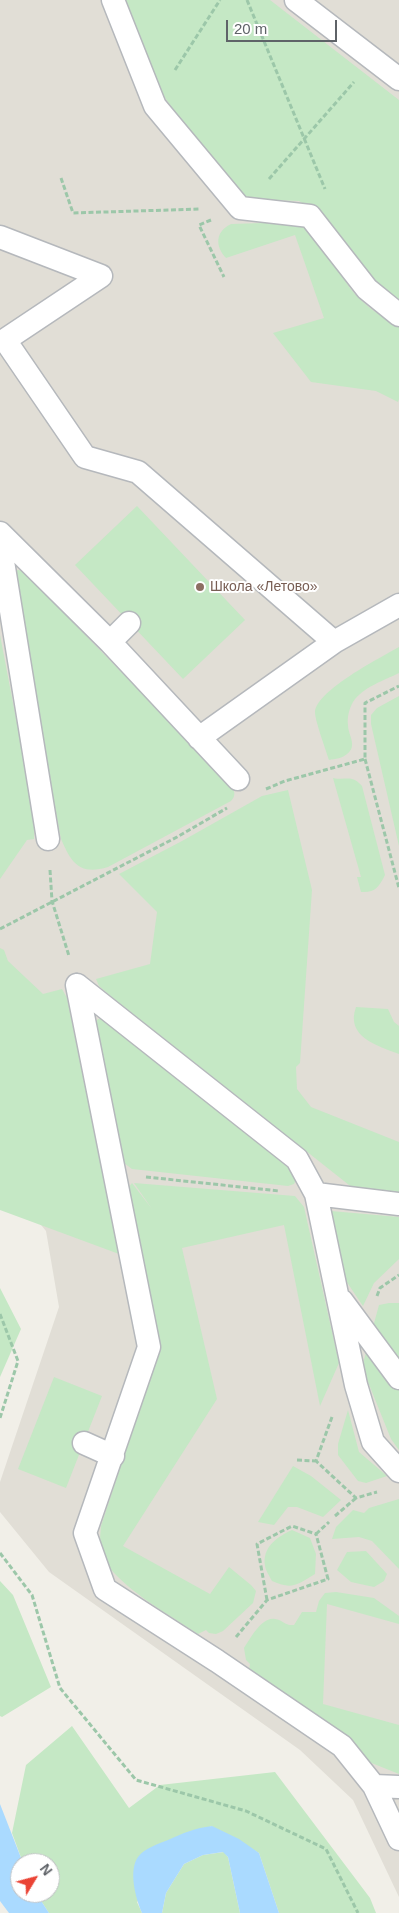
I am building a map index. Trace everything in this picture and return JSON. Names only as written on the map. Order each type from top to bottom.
[{"type":"lane","points":[[113,0],[155,106],[240,208],[310,216],[367,289],[399,315]]},
{"type":"lane","points":[[296,0],[399,79]]},
{"type":"lane","points":[[0,237],[101,276],[5,340],[85,456],[138,472],[334,642]]},
{"type":"lane","points":[[0,533],[110,642],[238,778]]},
{"type":"lane","points":[[0,543],[48,839]]},
{"type":"lane","points":[[199,738],[334,642],[399,605]]},
{"type":"lane","points":[[110,642],[129,622]]},
{"type":"lane","points":[[77,985],[149,1347],[85,1534],[105,1589],[342,1746],[374,1786],[399,1838]]},
{"type":"lane","points":[[77,985],[297,1159],[316,1194],[356,1385],[373,1442],[399,1471]]},
{"type":"lane","points":[[316,1194],[399,1204]]},
{"type":"lane","points":[[337,1294],[399,1378]]},
{"type":"lane","points":[[84,1443],[112,1456]]},
{"type":"lane","points":[[374,1786],[399,1787]]},
{"type":"path","points":[[172,75],[220,0]]},
{"type":"path","points":[[247,0],[326,191]]},
{"type":"path","points":[[266,184],[356,79]]},
{"type":"path","points":[[61,178],[74,212],[240,208]]},
{"type":"path","points":[[224,277],[199,225],[240,208]]},
{"type":"path","points":[[399,686],[365,703],[365,759],[399,888]]},
{"type":"path","points":[[261,791],[285,781],[365,759]]},
{"type":"path","points":[[0,928],[178,837],[228,808]]},
{"type":"path","points":[[48,839],[52,901],[77,985]]},
{"type":"path","points":[[116,1174],[316,1194]]},
{"type":"path","points":[[0,1314],[18,1361],[0,1418]]},
{"type":"path","points":[[297,1460],[316,1461]]},
{"type":"path","points":[[335,1516],[356,1498]]},
{"type":"path","points":[[316,1534],[329,1522]]},
{"type":"path","points":[[267,1600],[256,1544],[292,1526],[316,1534]]},
{"type":"path","points":[[216,1661],[267,1600],[328,1579],[316,1534]]},
{"type":"path","points":[[0,1553],[32,1596],[60,1688],[136,1780],[246,1811],[326,1849],[358,1913]]},
{"type":"shaded area","name":"Школа «Летово»","points":[[0,0],[399,0],[399,1897],[353,1800],[300,1750],[49,1572],[0,1512],[0,1482],[59,1307],[46,1231],[0,1175]]},
{"type":"green space","points":[[125,0],[270,0],[399,100],[399,303],[373,283],[321,214],[299,201],[252,199],[230,191],[161,92]]},
{"type":"green space","points":[[294,222],[320,242],[350,288],[366,305],[399,325],[398,402],[376,391],[311,382],[273,333],[324,318],[295,235],[226,258],[220,249],[219,235],[231,224]]},
{"type":"green space","points":[[137,506],[245,620],[183,679],[75,565]]},
{"type":"green space","points":[[14,571],[23,571],[231,785],[234,797],[231,801],[108,867],[90,870],[77,865],[68,854],[61,839],[12,579]]},
{"type":"green space","points":[[0,635],[35,818],[34,839],[27,840],[0,879]]},
{"type":"green space","points":[[399,647],[399,673],[374,685],[357,697],[348,716],[348,729],[352,740],[352,748],[347,754],[329,760],[315,716],[318,703],[326,694],[351,675]]},
{"type":"green space","points":[[399,696],[399,846],[371,724],[371,715],[377,708]]},
{"type":"green space","points":[[333,778],[352,779],[362,786],[385,875],[373,890],[361,892],[357,877],[361,877]]},
{"type":"green space","points":[[288,790],[312,890],[300,1063],[296,1067],[297,1089],[311,1107],[399,1142],[399,1195],[360,1191],[349,1185],[113,998],[99,986],[96,979],[150,964],[157,912],[119,874],[262,796]]},
{"type":"green space","points":[[0,948],[4,950],[8,961],[43,994],[62,989],[67,998],[119,1254],[0,1210]]},
{"type":"green space","points":[[356,1007],[388,1009],[394,1022],[399,1026],[399,1054],[373,1044],[359,1033],[355,1026]]},
{"type":"green space","points":[[98,1019],[104,1019],[111,1024],[294,1172],[296,1180],[294,1184],[288,1186],[132,1169],[124,1163],[99,1036],[94,1025]]},
{"type":"green space","points":[[132,1183],[152,1209],[134,1183],[295,1196],[304,1207],[339,1363],[320,1406],[284,1225],[182,1248],[217,1399],[123,1546],[210,1594],[229,1567],[251,1585],[256,1591],[253,1603],[223,1631],[216,1634],[209,1633],[206,1630],[198,1634],[131,1589],[109,1567],[101,1549],[101,1526],[156,1359],[128,1188]]},
{"type":"green space","points":[[331,1211],[399,1217],[399,1259],[374,1283],[363,1306],[342,1275]]},
{"type":"green space","points":[[0,1288],[21,1329],[0,1377]]},
{"type":"green space","points":[[399,1303],[399,1450],[391,1439],[362,1367],[379,1305]]},
{"type":"green space","points":[[54,1377],[102,1396],[66,1488],[18,1469]]},
{"type":"green space","points":[[348,1410],[359,1452],[387,1476],[366,1483],[358,1481],[338,1455],[338,1444]]},
{"type":"green space","points":[[293,1466],[311,1476],[341,1500],[323,1517],[297,1507],[288,1507],[274,1525],[258,1522]]},
{"type":"green space","points":[[399,1499],[399,1569],[372,1541],[359,1537],[332,1539],[336,1527],[353,1510],[364,1513],[369,1508]]},
{"type":"green space","points":[[292,1530],[310,1538],[316,1554],[315,1574],[290,1586],[272,1581],[266,1568],[265,1559],[268,1548],[276,1539]]},
{"type":"green space","points":[[366,1551],[387,1574],[384,1581],[374,1587],[351,1582],[337,1570],[347,1552]]},
{"type":"green space","points":[[0,1581],[13,1595],[51,1687],[2,1717],[0,1716]]},
{"type":"green space","points":[[336,1592],[374,1598],[399,1616],[399,1624],[327,1604],[323,1704],[399,1725],[399,1774],[369,1762],[360,1751],[249,1670],[250,1664],[246,1660],[244,1648],[261,1624],[270,1619],[275,1619],[288,1625],[294,1625],[302,1612],[316,1612],[319,1601],[325,1593]]},
{"type":"green space","points":[[72,1726],[129,1808],[160,1785],[275,1772],[370,1898],[376,1913],[279,1913],[259,1853],[211,1826],[137,1902],[142,1913],[49,1913],[42,1903],[60,1903],[60,1853],[19,1853],[12,1833],[26,1765]]},
{"type":"green space","points":[[224,1852],[228,1857],[240,1913],[162,1913],[166,1893],[184,1864],[203,1855]]},
{"type":"water","points":[[0,1804],[19,1853],[10,1853],[10,1903],[42,1903],[49,1913],[9,1913],[0,1901]]},
{"type":"water","points":[[212,1826],[239,1839],[259,1853],[279,1913],[240,1913],[228,1857],[223,1852],[203,1855],[184,1864],[166,1893],[162,1913],[142,1913],[135,1893],[133,1877],[138,1857],[148,1849],[179,1835],[195,1829]]},
{"type":"place","name":"Школа «Летово»","points":[[200,587]]}]
